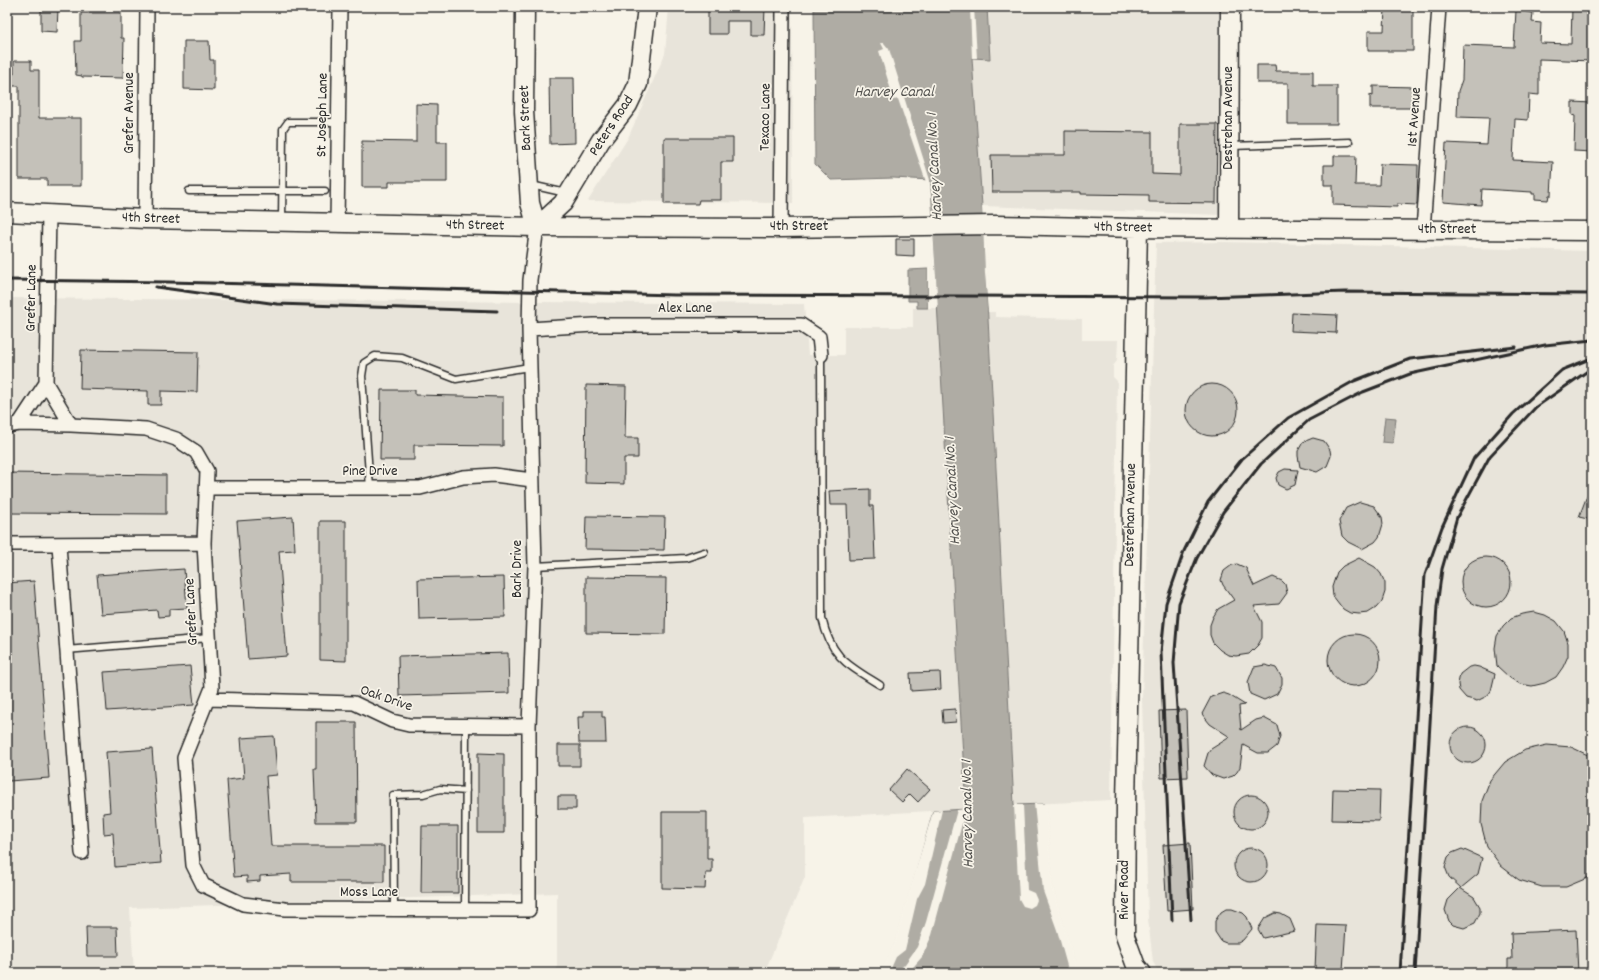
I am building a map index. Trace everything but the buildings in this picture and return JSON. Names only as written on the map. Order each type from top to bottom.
[{"type":"main road","name":"Bark Street","points":[[525,7],[524,111],[530,203],[537,227]]},
{"type":"main road","name":"Peters Road","points":[[537,227],[563,203],[602,140],[628,105],[638,84],[647,7]]},
{"type":"main road","name":"Destrehan Avenue","points":[[1229,229],[1230,7]]},
{"type":"main road","name":"4th Street","points":[[7,212],[145,219],[537,227],[781,228],[995,225],[1229,229],[1592,231]]},
{"type":"main road","name":"Destrehan Avenue","points":[[1126,803],[1138,228]]},
{"type":"main road","name":"River Road","points":[[1126,803],[1125,936],[1136,966],[1142,973]]},
{"type":"street","name":"Grefer Avenue","points":[[145,219],[147,7]]},
{"type":"street","name":"St Joseph Lane","points":[[337,224],[340,7]]},
{"type":"street","name":"Texaco Lane","points":[[781,228],[783,7]]},
{"type":"street","name":"1st Avenue","points":[[1423,230],[1439,7]]},
{"type":"street","name":"Grefer Lane","points":[[13,425],[46,383],[49,214]]},
{"type":"street","name":"Bark Drive","points":[[529,910],[529,726],[535,566],[529,329],[530,280],[537,227]]},
{"type":"street","name":"Alex Lane","points":[[529,329],[594,324],[801,325],[820,337],[821,355]]},
{"type":"street","points":[[46,383],[71,425]]},
{"type":"street","name":"Grefer Lane","points":[[13,425],[71,425],[146,429],[176,438],[196,452],[207,470],[204,543],[212,688],[184,758],[193,865],[203,885],[212,890]]},
{"type":"street","name":"Pine Drive","points":[[207,488],[420,488],[463,477],[494,475],[532,480]]},
{"type":"street","points":[[7,544],[59,545],[204,543]]},
{"type":"street","points":[[59,545],[82,853]]},
{"type":"street","name":"Oak Drive","points":[[208,699],[354,704],[392,721],[409,725],[529,726]]},
{"type":"street","name":"Moss Lane","points":[[212,890],[243,904],[285,909],[529,910]]},
{"type":"lane","points":[[282,222],[283,129],[288,122],[338,122]]},
{"type":"lane","points":[[1229,146],[1349,142]]},
{"type":"lane","points":[[529,184],[569,193]]},
{"type":"lane","points":[[189,191],[325,191]]},
{"type":"lane","points":[[821,355],[822,618],[826,636],[836,653],[849,666],[880,685]]},
{"type":"lane","points":[[370,488],[362,376],[364,363],[375,356],[402,358],[456,379],[529,367]]},
{"type":"lane","points":[[535,566],[686,558],[704,552]]},
{"type":"lane","points":[[66,650],[209,638]]},
{"type":"lane","points":[[465,910],[466,726]]},
{"type":"lane","points":[[394,910],[394,795],[423,794],[440,790],[466,791]]},
{"type":"shaded area","points":[[669,7],[792,7],[793,203],[588,201],[628,138],[665,54]]},
{"type":"shaded area","points":[[987,7],[1223,7],[1222,215],[982,206],[972,58],[990,59]]},
{"type":"shaded area","points":[[1223,242],[1592,251],[1592,973],[1159,973],[1153,962],[1148,919],[1142,699],[1156,243]]},
{"type":"shaded area","points":[[7,298],[804,304],[808,355],[844,355],[844,327],[913,327],[913,308],[938,308],[966,809],[805,818],[805,877],[764,973],[557,973],[557,893],[130,908],[134,973],[7,973]]},
{"type":"shaded area","points":[[988,312],[995,312],[995,317],[1082,319],[1082,340],[1118,340],[1117,361],[1113,366],[1113,377],[1117,381],[1111,800],[1014,805]]},
{"type":"water","name":"Harvey Canal","points":[[814,7],[987,7],[990,59],[972,58],[982,206],[1014,805],[1044,804],[1051,889],[1076,973],[884,973],[896,945],[933,811],[966,809],[930,180],[893,178],[831,180],[815,164]]},
{"type":"water","points":[[928,269],[928,308],[917,308],[917,301],[908,301],[908,270]]},
{"type":"water","points":[[1385,417],[1396,418],[1393,443],[1382,442]]},
{"type":"pier","points":[[970,7],[974,7],[977,58],[972,58]]},
{"type":"pier","points":[[881,43],[884,43],[889,49],[930,180],[938,308],[936,308],[928,182],[926,182],[898,99],[894,100],[879,51],[884,49]]},
{"type":"pier","points":[[982,206],[984,206],[990,312],[988,312],[985,274]]},
{"type":"pier","points":[[928,267],[930,269],[930,308],[928,308]]},
{"type":"pier","points":[[1034,804],[1046,804],[1053,889],[1078,973],[1069,973],[1057,930],[1043,891]]},
{"type":"pier","points":[[1014,805],[1023,805],[1027,890],[1034,893],[1037,900],[1035,905],[1030,908],[1023,906],[1019,899]]},
{"type":"pier","points":[[966,809],[932,935],[922,957],[908,973],[896,973],[905,964],[917,947],[926,922],[957,810]]},
{"type":"pier","points":[[942,810],[925,884],[917,899],[905,950],[896,957],[889,973],[881,973],[894,945],[933,811]]},
{"type":"railway","points":[[7,280],[169,282],[674,295],[1206,297],[1345,292],[1592,294]]},
{"type":"railway","points":[[156,287],[277,304],[497,311]]},
{"type":"railway","points":[[1191,920],[1174,663],[1179,603],[1197,558],[1223,512],[1261,464],[1309,420],[1363,392],[1410,374],[1545,345],[1592,340]]},
{"type":"railway","points":[[1172,920],[1161,652],[1166,603],[1184,551],[1208,502],[1242,459],[1288,418],[1354,381],[1410,359],[1516,347]]},
{"type":"railway","points":[[1400,973],[1425,575],[1442,527],[1474,458],[1513,414],[1562,370],[1592,358]]},
{"type":"railway","points":[[1415,973],[1437,606],[1442,569],[1457,517],[1490,456],[1536,407],[1592,368]]},
{"type":"water label","name":"Harvey Canal No. 1","points":[[935,167]]},
{"type":"water label","name":"Harvey Canal No. 1","points":[[953,491]]},
{"type":"water label","name":"Harvey Canal No. 1","points":[[968,814]]}]
